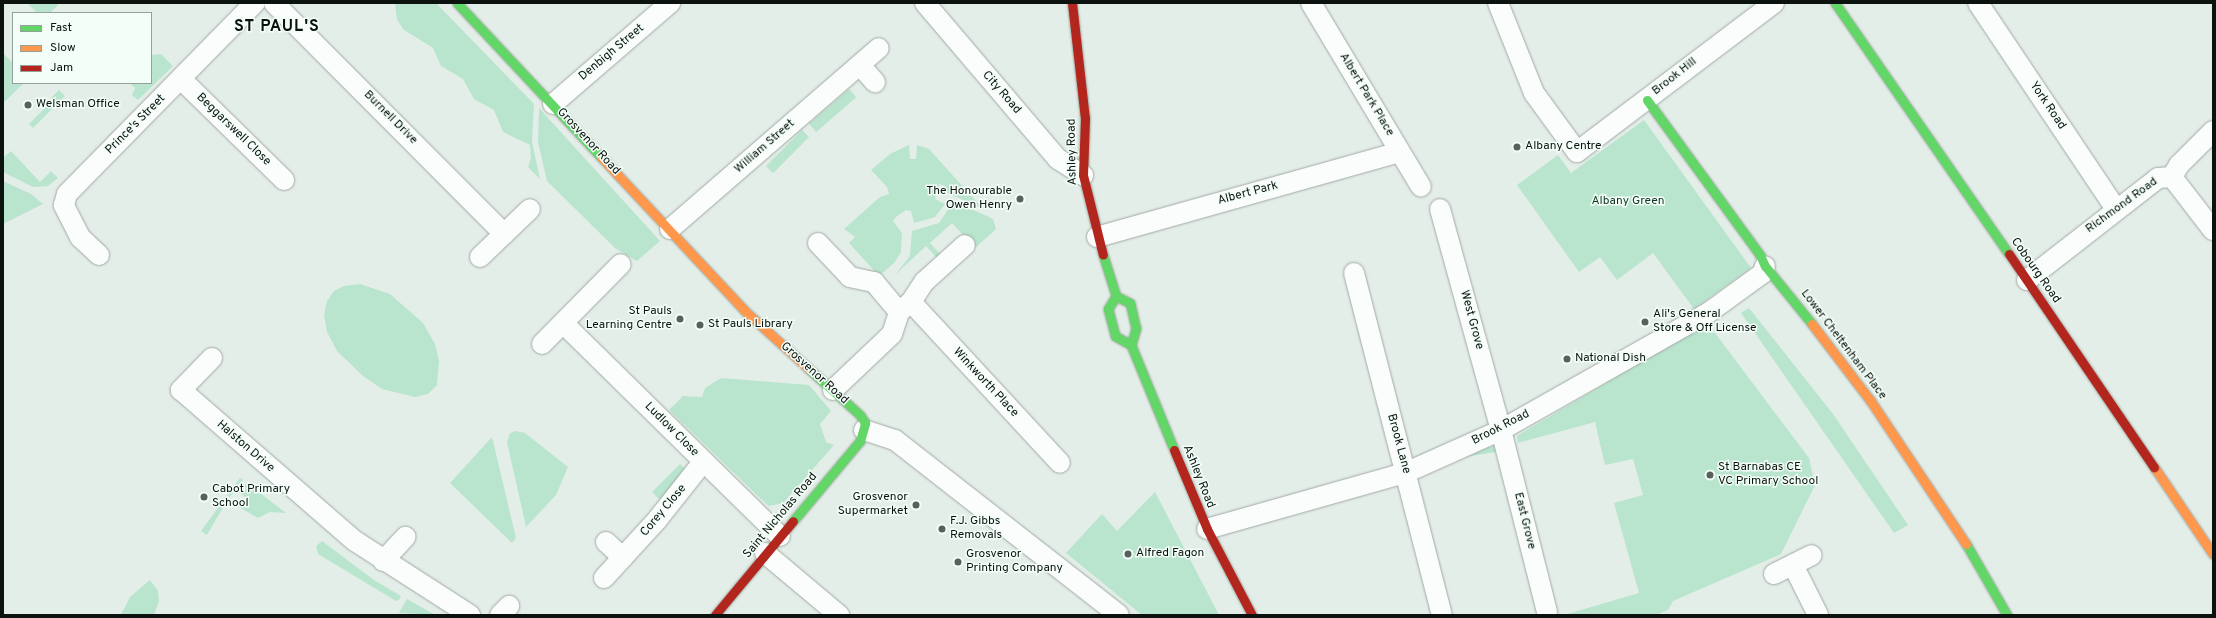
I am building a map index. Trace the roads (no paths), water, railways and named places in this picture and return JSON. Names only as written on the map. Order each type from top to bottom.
[{"type":"street","name":"Prince's Street","points":[[99,255],[80,237],[67,212],[64,199],[182,80],[255,3]]},
{"type":"street","name":"Burnell Drive","points":[[274,3],[504,234]]},
{"type":"street","name":"Grosvenor Road","points":[[457,3],[670,228],[745,311],[860,415],[865,423],[864,430]]},
{"type":"street","name":"Denbigh Street","points":[[552,104],[670,3]]},
{"type":"street","name":"City Road","points":[[925,3],[1058,159],[1083,175]]},
{"type":"street","name":"Ashley Road","points":[[1072,3],[1085,118],[1083,175],[1097,237],[1116,296]]},
{"type":"street","name":"Albert Park Place","points":[[1311,3],[1399,152],[1422,187]]},
{"type":"street","name":"Brook Hill","points":[[1498,3],[1534,93],[1577,152],[1647,100],[1753,9],[1774,3]]},
{"type":"street","name":"Cobourg Road","points":[[1834,3],[2027,280],[2213,554]]},
{"type":"street","name":"York Road","points":[[1978,3],[2116,209]]},
{"type":"street","name":"William Street","points":[[670,228],[879,48]]},
{"type":"street","points":[[860,64],[875,82]]},
{"type":"street","name":"Beggarswell Close","points":[[182,80],[284,180]]},
{"type":"street","name":"Lower Cheltenham Place","points":[[1647,100],[1760,255],[1765,266],[1779,280],[1870,400],[1963,538],[2007,615]]},
{"type":"street","name":"Richmond Road","points":[[2027,280],[2116,209],[2158,178],[2172,177],[2179,165],[2213,131]]},
{"type":"street","name":"Albert Park","points":[[1097,237],[1399,152]]},
{"type":"street","points":[[2172,177],[2213,230]]},
{"type":"street","points":[[480,257],[530,209]]},
{"type":"street","name":"West Grove","points":[[1440,210],[1501,430]]},
{"type":"street","name":"Winkworth Place","points":[[818,243],[850,277],[874,282],[905,307],[1060,463]]},
{"type":"street","points":[[833,390],[892,334],[905,307],[924,282],[965,245]]},
{"type":"street","points":[[542,344],[621,264]]},
{"type":"street","name":"Brook Road","points":[[1207,529],[1405,473],[1501,430],[1708,313],[1763,273],[1765,266]]},
{"type":"street","name":"Brook Lane","points":[[1354,273],[1442,615]]},
{"type":"street","points":[[1116,296],[1130,303],[1136,328],[1131,344],[1115,336],[1108,309],[1116,296]]},
{"type":"street","name":"Ludlow Close","points":[[563,323],[780,536]]},
{"type":"street","name":"Ashley Road","points":[[1131,344],[1207,529],[1252,615]]},
{"type":"street","name":"Halston Drive","points":[[212,358],[180,390],[322,514],[383,561],[470,615]]},
{"type":"street","points":[[864,430],[895,440],[1119,615]]},
{"type":"street","name":"Saint Nicholas Road","points":[[715,615],[765,553],[860,441],[864,430]]},
{"type":"street","name":"East Grove","points":[[1501,430],[1547,612]]},
{"type":"street","name":"Corey Close","points":[[604,578],[657,520],[703,462]]},
{"type":"street","points":[[383,561],[405,538]]},
{"type":"street","points":[[606,542],[623,558]]},
{"type":"street","points":[[765,553],[839,615]]},
{"type":"street","points":[[1774,574],[1812,555]]},
{"type":"street","points":[[1793,564],[1818,615]]},
{"type":"place","name":"Welsman Office","points":[[28,105]]},
{"type":"place","name":"Albany Centre","points":[[1517,147]]},
{"type":"place","name":"The Honourable Owen Henry","points":[[1020,199]]},
{"type":"place","name":"St Pauls Learning Centre","points":[[680,319]]},
{"type":"place","name":"Ali's General Store & Off License","points":[[1645,322]]},
{"type":"place","name":"St Pauls Library","points":[[700,325]]},
{"type":"place","name":"National Dish","points":[[1567,359]]},
{"type":"place","name":"St Barnabas CE VC Primary School","points":[[1710,475]]},
{"type":"place","name":"Cabot Primary School","points":[[204,497]]},
{"type":"place","name":"Grosvenor Supermarket","points":[[916,505]]},
{"type":"place","name":"F.J. Gibbs Removals","points":[[942,529]]},
{"type":"place","name":"Alfred Fagon","points":[[1128,554]]},
{"type":"place","name":"Grosvenor Printing Company","points":[[958,562]]},
{"type":"district","name":"ST PAUL'S","points":[[277,27]]},
{"type":"park label","name":"Albany Green","points":[[1628,202]]}]
